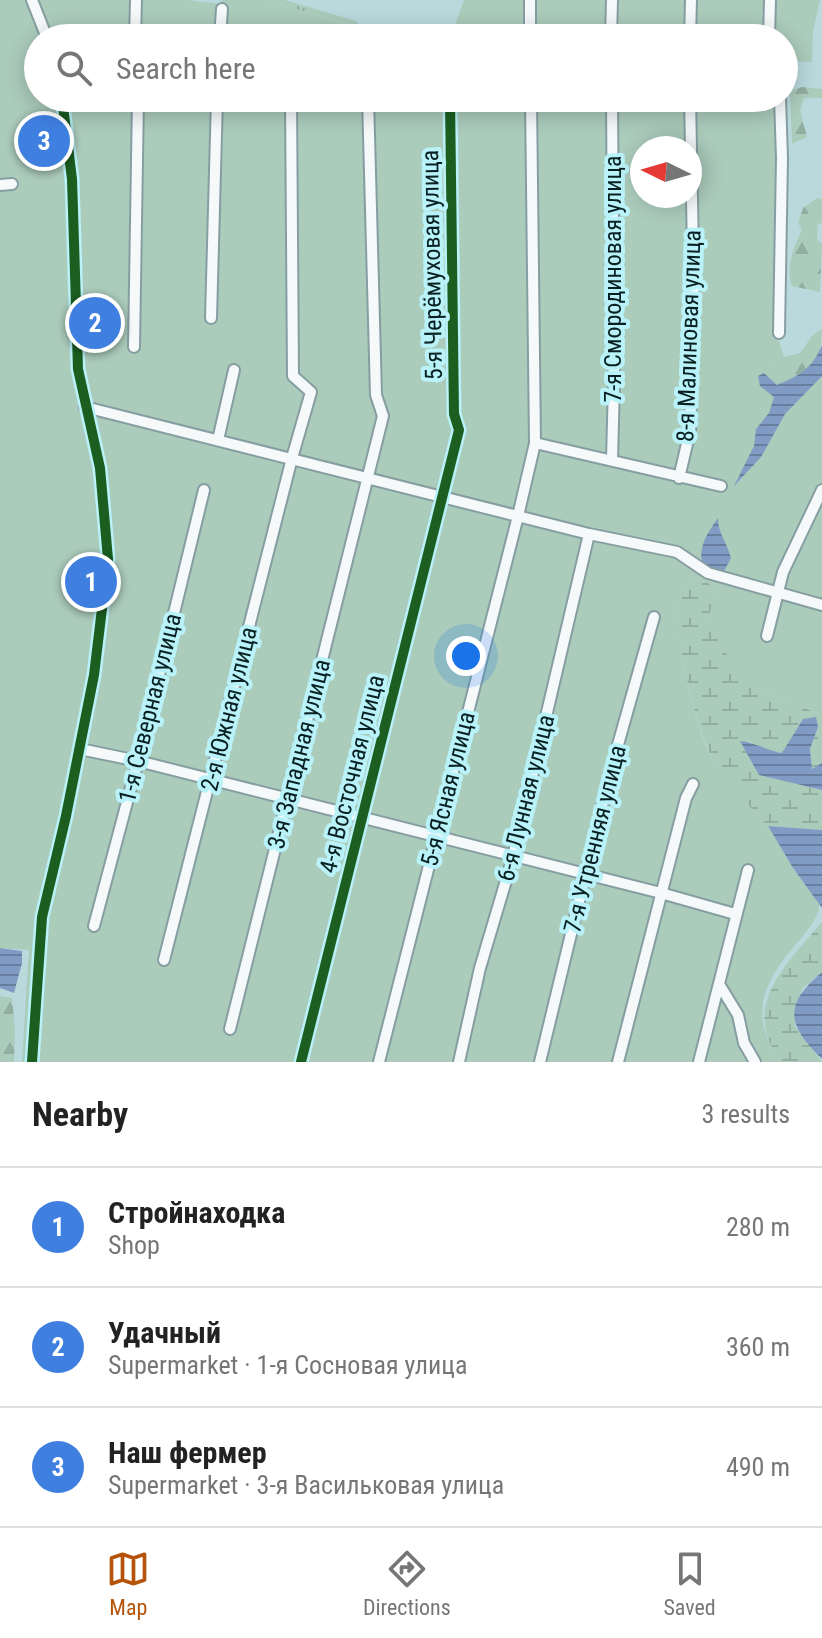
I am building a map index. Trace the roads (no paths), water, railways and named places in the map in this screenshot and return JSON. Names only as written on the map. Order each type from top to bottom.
[{"type":"street","points":[[32,0],[41,24]]},
{"type":"street","points":[[135,24],[136,0]]},
{"type":"street","points":[[530,0],[530,24]]},
{"type":"street","points":[[611,24],[612,0]]},
{"type":"street","points":[[690,24],[691,0]]},
{"type":"street","points":[[769,24],[770,0]]},
{"type":"street","points":[[221,24],[222,9]]},
{"type":"street","points":[[32,1062],[42,917],[80,749],[99,645],[108,559],[100,468],[78,369],[72,179],[64,112]]},
{"type":"street","points":[[134,347],[138,112]]},
{"type":"street","points":[[211,318],[217,112]]},
{"type":"street","name":"2-я Южная улица","points":[[164,960],[311,392],[293,376],[291,112]]},
{"type":"street","name":"3-я Западная улица","points":[[230,1029],[383,416],[376,395],[368,112]]},
{"type":"street","name":"5-я Черёмуховая улица","points":[[450,112],[454,414],[459,430]]},
{"type":"street","name":"5-я Ясная улица","points":[[379,1062],[535,443],[531,112]]},
{"type":"street","name":"7-я Смородиновая улица","points":[[612,112],[612,460]]},
{"type":"street","name":"8-я Малиновая улица","points":[[679,478],[690,431],[693,319],[690,112]]},
{"type":"street","points":[[779,333],[780,112]]},
{"type":"street","points":[[218,440],[234,370]]},
{"type":"street","points":[[85,407],[589,534],[677,552],[708,573],[822,605]]},
{"type":"street","name":"4-я Восточная улица","points":[[301,1062],[459,430]]},
{"type":"street","points":[[535,443],[721,486]]},
{"type":"street","name":"1-я Северная улица","points":[[94,926],[204,490]]},
{"type":"street","points":[[767,636],[783,572],[822,490]]},
{"type":"street","name":"6-я Лунная улица","points":[[459,1062],[480,968],[513,857],[589,534]]},
{"type":"street","name":"7-я Утренняя улица","points":[[540,1062],[610,773],[654,617]]},
{"type":"street","points":[[80,749],[138,761],[735,914]]},
{"type":"street","points":[[618,1062],[686,798],[693,784]]},
{"type":"street","points":[[699,1062],[748,870]]},
{"type":"street","points":[[719,984],[738,1015],[744,1043],[755,1062]]},
{"type":"water","points":[[822,345],[822,376],[785,414],[761,457],[734,486],[754,446],[756,429],[769,413],[774,397],[760,386],[758,376],[764,373],[777,385],[810,365]]},
{"type":"water","points":[[718,518],[719,529],[731,558],[723,573],[703,565],[701,552],[704,540]]},
{"type":"water","points":[[816,717],[818,727],[810,749],[812,769],[822,763],[822,790],[759,775],[740,741],[782,753],[803,719]]},
{"type":"water","points":[[768,826],[822,830],[822,908],[793,868]]},
{"type":"water","points":[[0,948],[22,951],[14,993],[0,988]]},
{"type":"water","points":[[822,972],[822,1059],[802,1036],[794,1015],[801,995]]},
{"type":"place","name":"Наш фермер","points":[[44,141]]},
{"type":"place","name":"Удачный","points":[[95,323]]},
{"type":"place","name":"Стройнаходка","points":[[91,582]]}]
